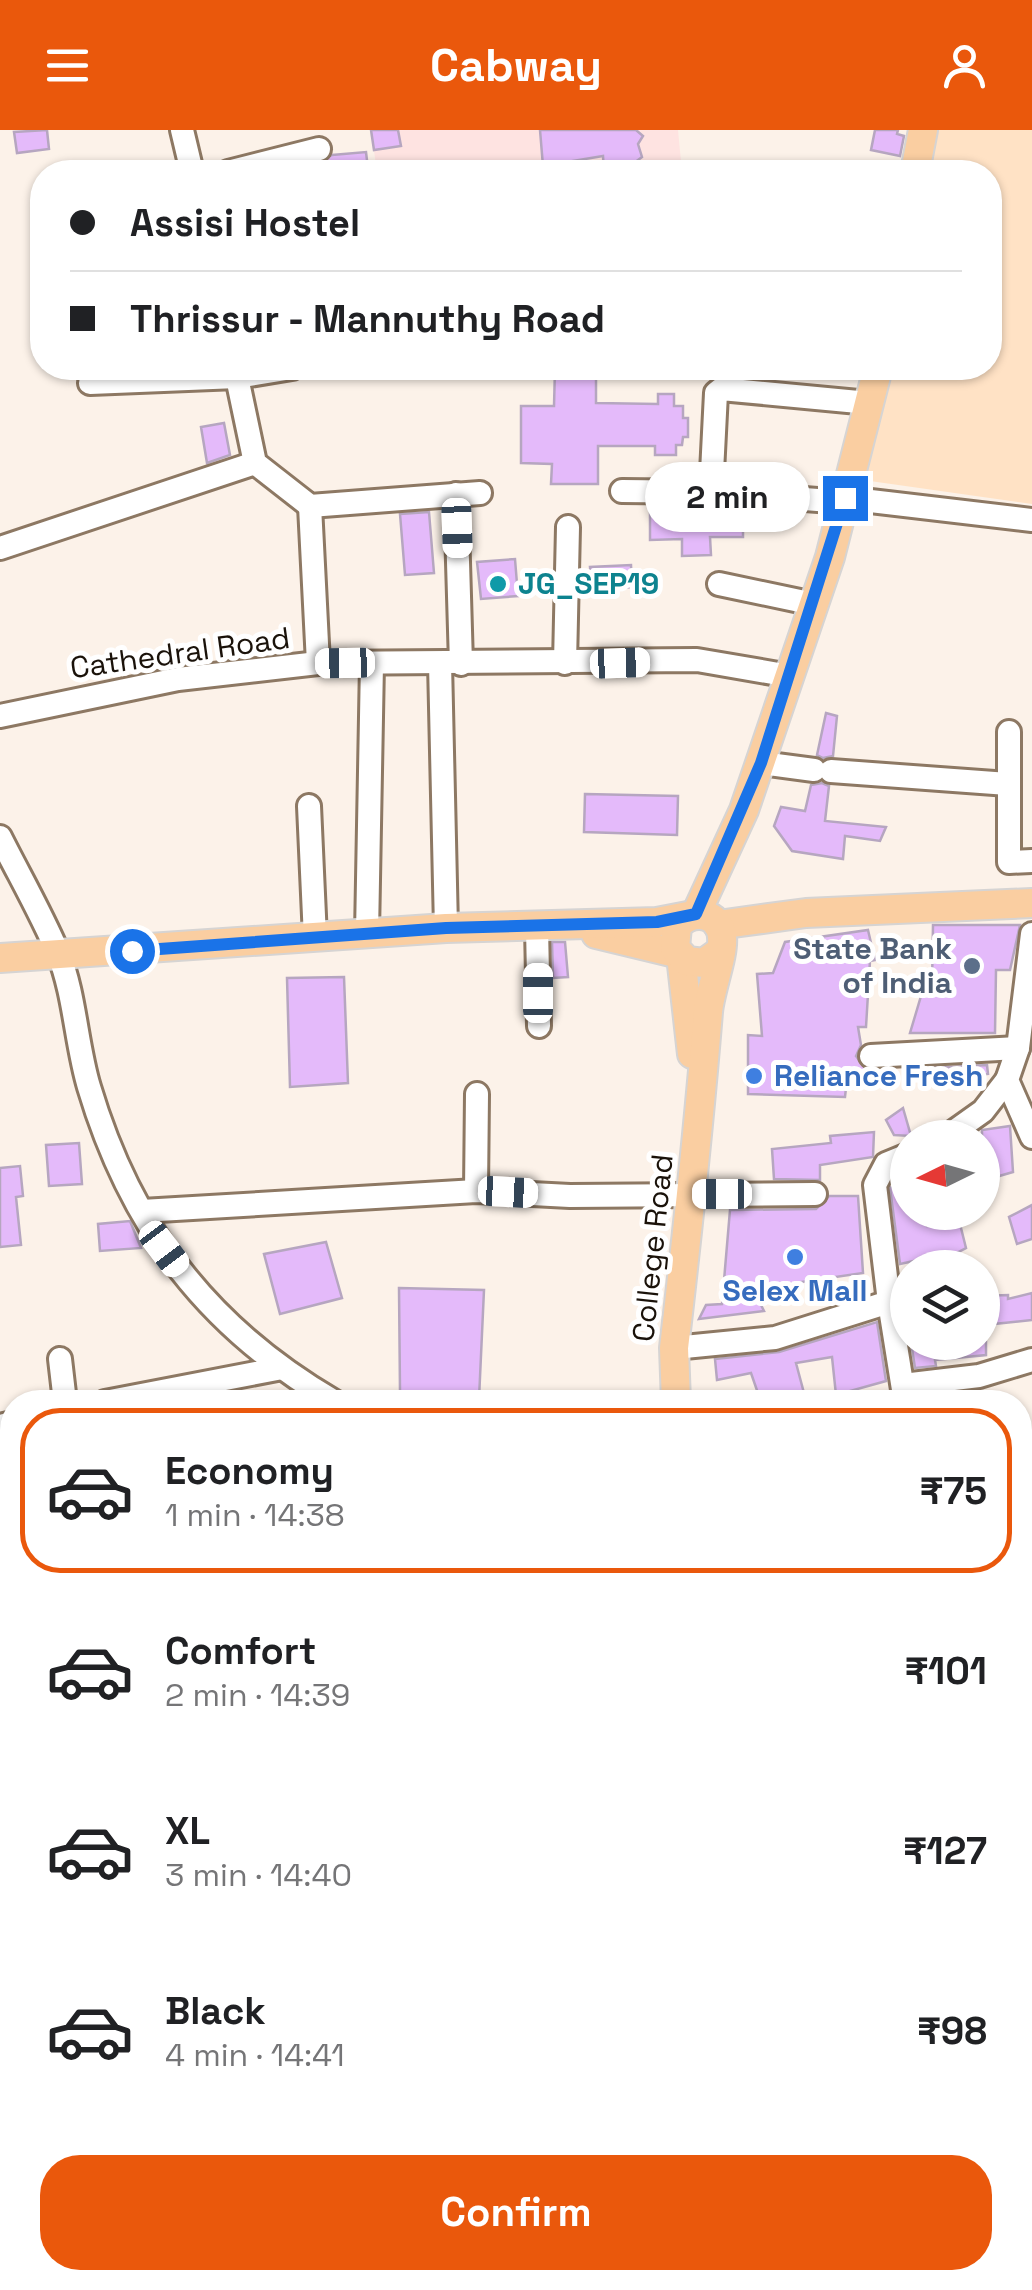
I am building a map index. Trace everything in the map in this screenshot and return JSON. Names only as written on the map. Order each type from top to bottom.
[{"type":"main road","points":[[917,160],[923,130]]},
{"type":"main road","points":[[570,927],[680,955],[696,964],[814,604],[875,380]]},
{"type":"main road","points":[[701,1099],[674,933],[806,912],[1032,902]]},
{"type":"main road","points":[[0,958],[446,928],[710,929]]},
{"type":"main road","points":[[701,1099],[710,929]]},
{"type":"main road","name":"College Road","points":[[676,1390],[674,1348],[701,1099]]},
{"type":"street","points":[[182,130],[189,160]]},
{"type":"street","points":[[275,160],[318,149]]},
{"type":"street","points":[[90,383],[130,380]]},
{"type":"street","points":[[238,380],[255,463],[310,506],[480,493]]},
{"type":"street","points":[[711,492],[716,393],[721,390],[869,403]]},
{"type":"street","points":[[0,548],[255,463]]},
{"type":"street","points":[[622,492],[711,492],[844,500],[1032,520]]},
{"type":"street","points":[[446,928],[456,494]]},
{"type":"street","points":[[310,506],[318,663]]},
{"type":"street","points":[[565,663],[568,527]]},
{"type":"street","points":[[719,584],[814,604]]},
{"type":"street","name":"Cathedral Road","points":[[0,716],[178,679],[318,663],[697,660],[790,676]]},
{"type":"street","points":[[368,934],[372,662]]},
{"type":"street","points":[[1009,732],[1008,862],[1032,861]]},
{"type":"street","points":[[761,763],[1008,784]]},
{"type":"street","points":[[309,806],[315,938]]},
{"type":"street","points":[[0,837],[60,956],[105,1138],[142,1211],[200,1295],[278,1369],[314,1390]]},
{"type":"street","points":[[537,927],[538,1026]]},
{"type":"street","points":[[971,1120],[983,1111],[1007,1080],[1018,1048],[1028,997],[1032,934]]},
{"type":"street","points":[[871,1056],[1018,1048]]},
{"type":"street","points":[[1007,1080],[1032,1137]]},
{"type":"street","points":[[476,1190],[477,1094]]},
{"type":"street","points":[[890,1163],[875,1185],[903,1390]]},
{"type":"street","points":[[142,1211],[476,1190],[570,1196],[815,1194]]},
{"type":"street","points":[[674,1348],[775,1338],[889,1302]]},
{"type":"street","points":[[60,1359],[63,1390]]},
{"type":"street","points":[[921,1390],[1032,1360]]},
{"type":"street","points":[[168,1390],[278,1369]]},
{"type":"shaded area","points":[[371,130],[678,130],[681,160],[375,160]]},
{"type":"shaded area","points":[[936,130],[1032,130],[1032,504],[863,480],[884,380],[1002,380],[1002,160],[930,160]]},
{"type":"building","points":[[47,130],[49,149],[17,153],[14,132]]},
{"type":"building","points":[[371,130],[398,130],[401,146],[374,150]]},
{"type":"building","points":[[540,130],[636,130],[643,136],[638,144],[642,157],[638,160],[603,160],[603,156],[542,160]]},
{"type":"building","points":[[875,130],[898,130],[897,134],[904,136],[900,156],[871,150]]},
{"type":"building","points":[[366,152],[367,160],[322,160],[332,155]]},
{"type":"building","points":[[555,380],[596,380],[596,403],[658,404],[658,394],[674,394],[674,406],[683,406],[683,418],[688,418],[688,437],[683,437],[682,445],[676,445],[676,455],[655,455],[655,446],[598,446],[598,484],[551,484],[552,464],[521,463],[521,406],[554,406]]},
{"type":"building","points":[[224,423],[230,455],[207,463],[201,427]]},
{"type":"building","points":[[429,512],[434,573],[405,575],[400,514]]},
{"type":"building","points":[[650,512],[743,512],[743,537],[710,537],[711,555],[682,556],[682,539],[650,540]]},
{"type":"building","name":"JG_SEP19","points":[[515,559],[518,596],[481,599],[477,562]]},
{"type":"building","name":"JG_SEP19","points":[[631,565],[632,587],[592,590],[590,567]]},
{"type":"building","points":[[826,713],[837,716],[833,756],[823,758],[817,755]]},
{"type":"building","points":[[811,785],[829,786],[825,821],[886,827],[880,841],[845,836],[843,859],[792,851],[774,826],[781,807],[805,811]]},
{"type":"building","points":[[585,794],[678,796],[677,835],[584,832]]},
{"type":"building","points":[[933,925],[1020,925],[1010,970],[996,970],[995,1033],[910,1033],[924,986],[932,986]]},
{"type":"building","points":[[868,930],[875,960],[870,961],[866,1027],[858,1027],[861,1045],[856,1056],[867,1070],[870,1084],[846,1088],[845,1097],[748,1094],[748,1035],[762,1036],[757,974],[773,973],[785,942]]},
{"type":"building","points":[[552,942],[565,942],[568,977],[553,978]]},
{"type":"building","points":[[344,977],[348,1083],[290,1087],[287,978]]},
{"type":"building","points":[[987,1065],[988,1074],[930,1080],[928,1068]]},
{"type":"building","points":[[903,1108],[906,1120],[890,1120],[890,1128],[886,1120]]},
{"type":"building","points":[[1010,1126],[1013,1172],[1000,1176],[1000,1127]]},
{"type":"building","points":[[874,1132],[873,1157],[820,1165],[820,1180],[774,1179],[772,1149],[831,1143],[830,1136]]},
{"type":"building","points":[[79,1143],[82,1184],[49,1186],[46,1145]]},
{"type":"building","points":[[20,1166],[23,1196],[16,1197],[21,1245],[0,1247],[0,1168]]},
{"type":"building","name":"Selex Mall","points":[[829,1196],[858,1196],[863,1273],[753,1289],[764,1311],[699,1319],[706,1305],[722,1304],[730,1210],[816,1209]]},
{"type":"building","points":[[1032,1205],[1032,1239],[1017,1244],[1009,1217]]},
{"type":"building","points":[[130,1221],[141,1248],[100,1251],[98,1224]]},
{"type":"building","points":[[896,1230],[962,1230],[966,1248],[962,1250],[898,1250]]},
{"type":"building","points":[[326,1242],[342,1298],[280,1314],[264,1254]]},
{"type":"building","points":[[399,1288],[484,1290],[479,1390],[400,1390]]},
{"type":"building","points":[[1032,1293],[1032,1320],[1000,1323],[1000,1295],[1008,1295],[1008,1299]]},
{"type":"building","points":[[877,1322],[886,1381],[854,1390],[835,1390],[832,1357],[796,1363],[803,1390],[757,1390],[751,1373],[717,1380],[715,1359],[779,1352]]},
{"type":"building","points":[[914,1360],[935,1360],[936,1366],[915,1368]]},
{"type":"place","name":"JG_SEP19","points":[[498,584]]},
{"type":"place","name":"State Bank of India","points":[[972,966]]},
{"type":"place","name":"Reliance Fresh","points":[[754,1076]]},
{"type":"place","name":"Selex Mall","points":[[795,1257]]},
{"type":"route","points":[[132,951],[446,928],[657,922],[696,914],[761,763],[830,557],[845,498]]}]
